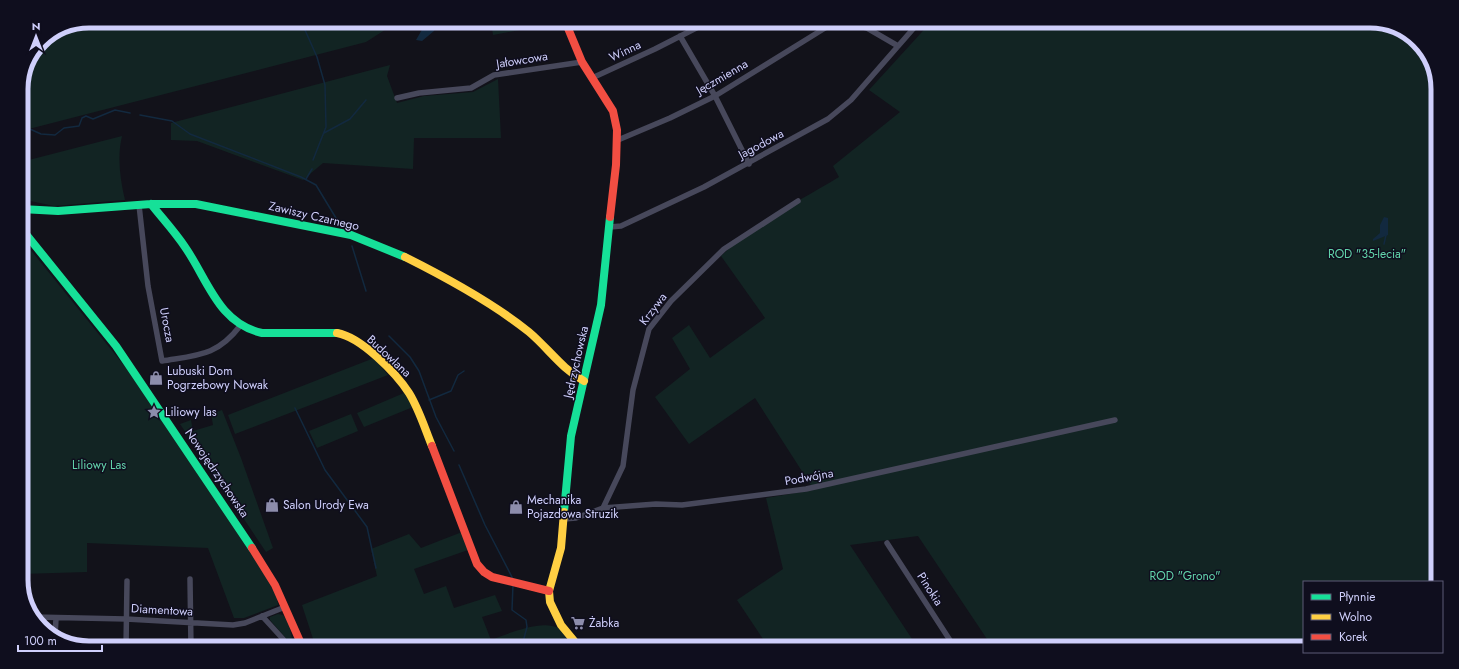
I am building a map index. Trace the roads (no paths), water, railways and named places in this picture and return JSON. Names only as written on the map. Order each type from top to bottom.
[{"type":"street","name":"Jędrzychowska","points":[[568,28],[582,62],[613,111],[617,122],[618,140],[610,227],[599,317],[571,436],[561,548],[549,591],[550,602],[561,625],[573,641]]},
{"type":"street","name":"Winna","points":[[592,78],[696,28]]},
{"type":"street","name":"Jęczmienna","points":[[618,140],[670,118],[715,96],[825,28]]},
{"type":"street","points":[[868,28],[898,46]]},
{"type":"street","name":"Jagodowa","points":[[610,227],[621,226],[749,164],[828,119],[850,100],[914,28]]},
{"type":"street","points":[[680,36],[715,96],[749,164]]},
{"type":"street","name":"Jałowcowa","points":[[397,98],[419,93],[471,88],[494,75],[582,62]]},
{"type":"street","name":"Krzywa","points":[[603,508],[623,466],[635,383],[650,328],[671,301],[724,249],[798,201]]},
{"type":"street","name":"Zawiszy Czarnego","points":[[28,209],[63,211],[179,203],[231,209],[338,231],[393,251],[424,266],[513,319],[538,341],[571,374],[584,381]]},
{"type":"street","points":[[150,204],[190,252],[224,309],[240,326]]},
{"type":"street","name":"Urocza","points":[[139,206],[148,286],[162,361],[206,353],[229,340],[240,326]]},
{"type":"street","name":"Nowojędrzychowska","points":[[28,237],[111,340],[139,379],[254,550],[285,606],[300,641]]},
{"type":"street","name":"Budowlana","points":[[240,326],[256,331],[324,332],[342,334],[363,346],[409,393],[441,468],[477,564],[484,572],[492,577],[549,591]]},
{"type":"street","name":"Podwójna","points":[[564,519],[576,518],[603,508],[656,504],[682,505],[806,489],[1115,420]]},
{"type":"street","name":"Pinokia","points":[[887,543],[950,641]]},
{"type":"street","points":[[190,579],[191,641]]},
{"type":"street","points":[[126,581],[126,641]]},
{"type":"street","name":"Diamentowa","points":[[41,617],[126,619],[239,625],[285,606]]},
{"type":"street","points":[[262,616],[284,641]]},
{"type":"street","points":[[56,618],[56,631]]},
{"type":"water","points":[[423,28],[435,28],[434,31],[422,41],[416,40]]},
{"type":"water","points":[[1384,217],[1388,218],[1388,235],[1373,241],[1373,239],[1380,233],[1380,225]]},
{"type":"waterway","points":[[305,28],[317,57],[325,85],[326,127],[313,160]]},
{"type":"waterway","points":[[324,133],[350,119],[366,100]]},
{"type":"waterway","points":[[28,128],[41,134],[55,135],[64,128],[79,126],[82,118],[86,116],[93,119],[115,110],[130,113]]},
{"type":"waterway","points":[[140,115],[172,121],[190,134],[301,177],[316,185],[342,228]]},
{"type":"waterway","points":[[306,179],[312,169]]},
{"type":"waterway","points":[[1384,244],[1386,235]]},
{"type":"waterway","points":[[352,246],[366,291]]},
{"type":"waterway","points":[[389,336],[410,357],[419,371],[436,417],[454,451]]},
{"type":"waterway","points":[[429,400],[451,391],[458,375],[464,371]]},
{"type":"waterway","points":[[295,408],[325,470],[367,527],[376,568]]},
{"type":"waterway","points":[[459,465],[485,525],[513,579]]},
{"type":"waterway","points":[[513,584],[512,610],[526,620],[527,627],[523,641]]},
{"type":"place","name":"Lubuski Dom Pogrzebowy Nowak","points":[[156,378]]},
{"type":"place","name":"Liliowy las","points":[[154,412]]},
{"type":"place","name":"Salon Urody Ewa","points":[[272,505]]},
{"type":"place","name":"Mechanika Pojazdowa Struzik","points":[[516,507]]},
{"type":"place","name":"Żabka","points":[[578,623]]},
{"type":"park label","name":"ROD \"35-lecia\"","points":[[1367,254]]},
{"type":"park label","name":"Liliowy Las","points":[[99,465]]},
{"type":"park label","name":"ROD \"Grono\"","points":[[1185,576]]}]
